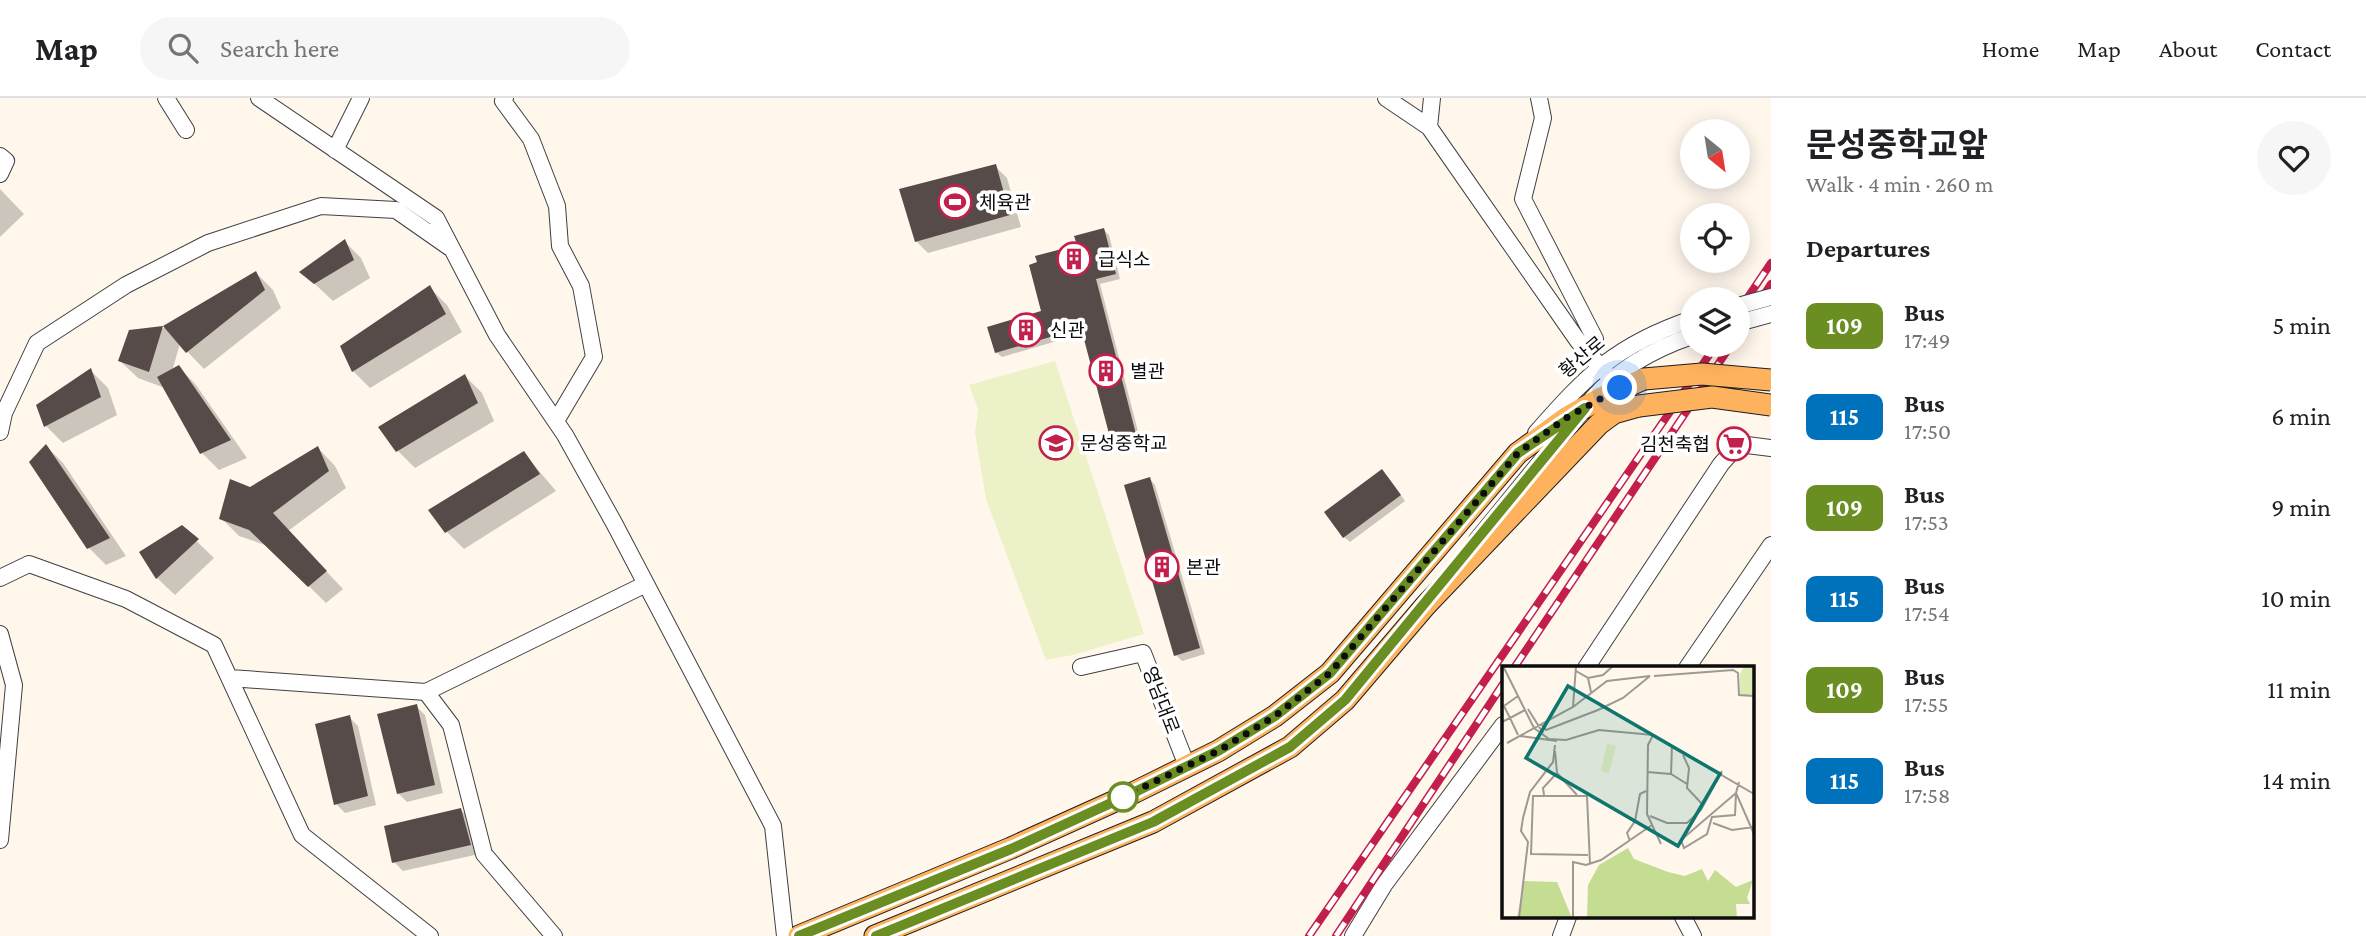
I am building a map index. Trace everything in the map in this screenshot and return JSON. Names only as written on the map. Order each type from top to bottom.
[{"type":"main road","points":[[799,936],[1011,849],[1187,766],[1275,716],[1330,673],[1518,453],[1585,408],[1644,379],[1702,374],[1771,380]]},
{"type":"main road","points":[[876,936],[1153,822],[1290,747],[1345,700],[1426,605],[1599,424],[1614,413],[1639,406],[1712,397],[1771,405]]},
{"type":"street","points":[[166,98],[186,130]]},
{"type":"street","points":[[259,98],[436,218],[497,335],[555,421],[646,584],[772,826],[785,936]]},
{"type":"street","points":[[335,150],[361,98]]},
{"type":"street","points":[[505,98],[503,101],[531,139],[557,206],[561,246],[581,286],[594,357],[555,421]]},
{"type":"street","points":[[1386,98],[1429,127],[1594,360],[1611,379]]},
{"type":"street","points":[[1429,127],[1432,98]]},
{"type":"street","points":[[1539,98],[1543,118],[1523,199],[1595,338],[1594,360]]},
{"type":"street","points":[[0,156],[6,161],[0,174]]},
{"type":"street","points":[[0,432],[4,413],[37,343],[126,285],[208,243],[321,206],[396,210],[452,249]]},
{"type":"street","points":[[1750,303],[1771,297]]},
{"type":"street","points":[[1750,320],[1771,314]]},
{"type":"street","name":"황산로","points":[[1518,453],[1594,360],[1680,323]]},
{"type":"street","name":"황산로","points":[[1585,408],[1611,379],[1638,359],[1680,341]]},
{"type":"street","points":[[1426,605],[1585,408]]},
{"type":"street","points":[[1587,666],[1721,464],[1739,444],[1771,448]]},
{"type":"street","points":[[1688,666],[1771,545]]},
{"type":"street","points":[[0,578],[29,564],[125,599],[214,645],[302,835],[430,936]]},
{"type":"street","points":[[230,678],[426,692],[646,584]]},
{"type":"street","points":[[0,634],[14,685],[0,840]]},
{"type":"street","name":"영남대로","points":[[1081,667],[1143,653],[1187,766]]},
{"type":"street","points":[[426,692],[451,725],[484,854],[554,936]]},
{"type":"street","points":[[1353,936],[1384,885],[1502,726]]},
{"type":"street","points":[[1561,936],[1568,918]]},
{"type":"street","points":[[1684,918],[1693,936]]},
{"type":"green space","points":[[1055,361],[1144,634],[1046,660],[986,499],[975,433],[978,409],[969,385]]},
{"type":"building","name":"체육관","points":[[996,164],[1010,215],[915,242],[899,189]]},
{"type":"building","points":[[1104,228],[1116,274],[1096,279],[1137,438],[1112,445],[1081,328],[995,353],[987,327],[1041,311],[1029,265],[1037,262],[1035,256],[1077,245],[1074,236]]},
{"type":"building","points":[[345,239],[354,260],[314,284],[299,272]]},
{"type":"building","points":[[256,271],[265,290],[186,353],[163,326]]},
{"type":"building","points":[[430,285],[446,314],[352,372],[340,346]]},
{"type":"building","points":[[163,326],[149,372],[118,361],[129,330]]},
{"type":"building","points":[[179,365],[231,440],[200,454],[157,377]]},
{"type":"building","points":[[91,368],[101,397],[44,427],[36,405]]},
{"type":"building","points":[[465,374],[478,403],[396,452],[378,427]]},
{"type":"building","points":[[46,444],[110,538],[87,549],[29,462]]},
{"type":"building","points":[[318,446],[329,471],[273,513],[327,571],[308,587],[249,530],[219,519],[230,479],[250,487]]},
{"type":"building","points":[[524,451],[540,474],[445,533],[428,510]]},
{"type":"building","points":[[1382,469],[1401,495],[1343,538],[1324,512]]},
{"type":"building","name":"본관","points":[[1150,477],[1200,648],[1174,656],[1124,485]]},
{"type":"building","points":[[182,525],[199,539],[156,579],[139,552]]},
{"type":"building","points":[[417,704],[435,785],[397,794],[377,714]]},
{"type":"building","points":[[350,715],[368,796],[334,805],[315,724]]},
{"type":"building","points":[[461,808],[471,845],[392,863],[384,826]]},
{"type":"railway","points":[[1750,294],[1771,263]]},
{"type":"railway","points":[[1750,316],[1771,284]]},
{"type":"railway","points":[[1309,936],[1708,357]]},
{"type":"railway","points":[[1515,666],[1723,357]]},
{"type":"railway","points":[[1336,936],[1502,686]]},
{"type":"bus line","name":"109","points":[[799,936],[1011,849],[1135,792],[1218,751],[1275,716],[1330,673],[1447,540],[1518,453],[1566,418],[1585,408],[1516,489],[1426,605],[1345,700],[1321,724],[1290,747],[1229,783],[1153,822],[876,936]]},
{"type":"place","name":"체육관","points":[[955,202]]},
{"type":"place","name":"급식소","points":[[1074,259]]},
{"type":"place","name":"신관","points":[[1026,330]]},
{"type":"place","name":"별관","points":[[1106,371]]},
{"type":"place","name":"문성중학교","points":[[1056,443]]},
{"type":"place","name":"김천축협","points":[[1734,444]]},
{"type":"place","name":"본관","points":[[1162,567]]},
{"type":"route","points":[[1123,797],[1218,751],[1275,716],[1330,673],[1447,540],[1518,453],[1566,418],[1620,388]]}]
